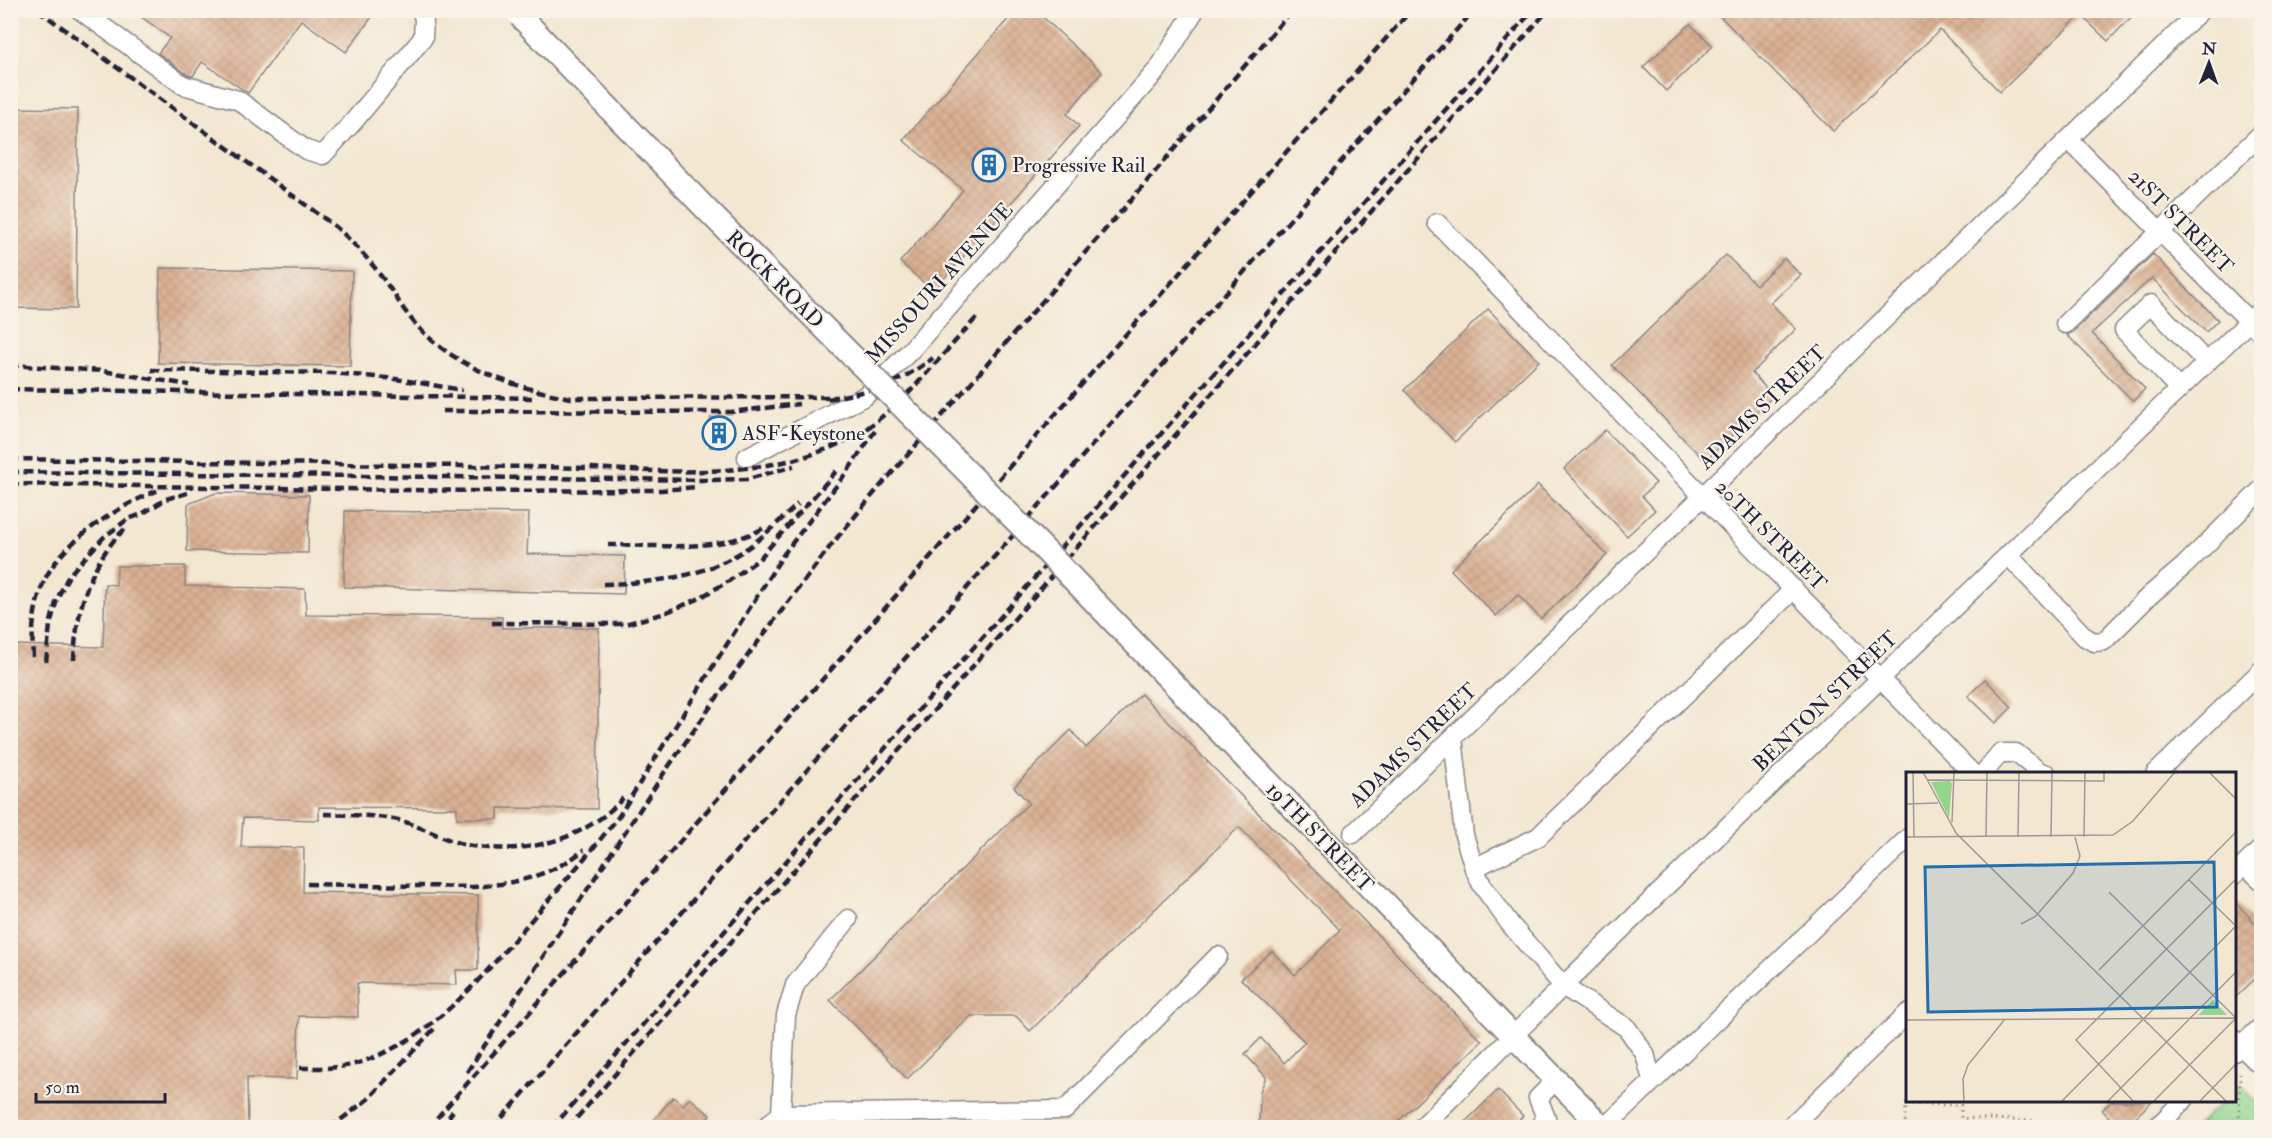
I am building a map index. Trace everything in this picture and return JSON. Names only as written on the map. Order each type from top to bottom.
[{"type":"main road","name":"ROCK ROAD","points":[[517,14],[715,218],[1039,544]]},
{"type":"main road","name":"19TH STREET","points":[[1039,544],[1604,1128]]},
{"type":"street","points":[[80,10],[183,85],[238,100],[306,150],[323,155],[423,38],[424,18],[421,10]]},
{"type":"street","name":"MISSOURI AVENUE","points":[[747,457],[865,396],[910,351],[1159,69],[1195,10]]},
{"type":"street","name":"ADAMS STREET","points":[[1353,834],[2201,10]]},
{"type":"street","points":[[2065,324],[2262,134]]},
{"type":"street","name":"21ST STREET","points":[[2069,140],[2161,232],[2257,321]]},
{"type":"street","name":"20TH STREET","points":[[1437,223],[1971,772]]},
{"type":"street","points":[[2179,388],[2124,330],[2151,304],[2206,362]]},
{"type":"street","name":"BENTON STREET","points":[[1421,1128],[1563,986],[2179,388],[2206,362],[2257,321]]},
{"type":"street","points":[[2008,555],[2085,636],[2094,642],[2104,641],[2262,489]]},
{"type":"street","points":[[1473,868],[1538,837],[1794,589]]},
{"type":"street","points":[[2157,772],[2262,670]]},
{"type":"street","points":[[1453,738],[1464,835],[1473,868],[1492,902],[1563,986],[1627,1028],[1645,1054],[1652,1080]]},
{"type":"street","points":[[1985,772],[2000,753],[2016,753],[2040,772]]},
{"type":"street","points":[[1604,1128],[1906,840]]},
{"type":"street","points":[[2262,848],[2240,870],[2262,881]]},
{"type":"street","points":[[781,1114],[786,1015],[795,984],[848,919]]},
{"type":"street","points":[[764,1128],[781,1114],[1036,1119],[1065,1110],[1218,956]]},
{"type":"street","points":[[1789,1128],[1906,1015]]},
{"type":"street","points":[[2262,1026],[2237,1046],[2262,1067]]},
{"type":"street","points":[[1540,1128],[1546,1118],[1538,1098],[1556,1080]]},
{"type":"street","points":[[2156,1128],[2183,1102]]},
{"type":"path","points":[[2239,1128],[2240,1073]]},
{"type":"path","points":[[1905,1128],[1906,1104],[1961,1105],[1961,1118],[2041,1121],[2048,1128]]},
{"type":"green space","points":[[2240,1084],[2261,1107],[2261,1127],[2195,1127],[2222,1102],[2236,1102],[2236,1088]]},
{"type":"building","points":[[132,10],[377,10],[346,52],[301,20],[248,93],[202,62],[193,76],[188,75],[158,53],[170,38]]},
{"type":"building","name":"Progressive Rail","points":[[1016,10],[1035,10],[1102,72],[1067,114],[1079,126],[933,291],[900,262],[963,190],[903,140]]},
{"type":"building","points":[[1714,10],[2138,10],[2108,41],[2081,15],[2000,92],[1940,30],[1833,131]]},
{"type":"building","points":[[1690,24],[1713,46],[1666,91],[1643,67]]},
{"type":"building","points":[[10,108],[78,109],[76,309],[10,308]]},
{"type":"building","points":[[2153,254],[2218,320],[2206,332],[2152,278],[2092,333],[2145,389],[2133,401],[2067,335],[2073,332]]},
{"type":"building","points":[[1726,255],[1756,285],[1784,258],[1801,275],[1771,303],[1796,329],[1752,373],[1773,396],[1705,461],[1612,365]]},
{"type":"building","points":[[160,268],[352,271],[350,366],[158,363]]},
{"type":"building","points":[[1488,309],[1539,361],[1455,442],[1404,390]]},
{"type":"building","name":"ASF-Keystone","points":[[711,418],[728,419],[727,447],[710,447]]},
{"type":"building","points":[[1605,430],[1656,483],[1642,496],[1655,510],[1627,536],[1564,469]]},
{"type":"building","points":[[1538,485],[1607,555],[1541,619],[1518,595],[1496,616],[1451,570]]},
{"type":"building","points":[[216,493],[309,495],[308,553],[187,551],[188,504]]},
{"type":"building","points":[[345,511],[529,513],[527,554],[625,556],[624,594],[344,587]]},
{"type":"building","points":[[117,566],[185,566],[185,586],[305,589],[306,615],[502,617],[502,628],[599,628],[597,809],[498,808],[498,819],[457,818],[457,808],[319,807],[319,820],[243,818],[241,847],[304,848],[303,892],[478,895],[478,970],[456,970],[457,985],[357,983],[358,1017],[299,1016],[297,1079],[247,1078],[248,1128],[10,1128],[10,645],[103,647],[105,584],[116,585]]},
{"type":"building","points":[[1985,679],[2012,707],[1996,723],[1968,696]]},
{"type":"building","points":[[1141,694],[1482,1041],[1391,1128],[1259,1128],[1260,1092],[1266,1077],[1245,1054],[1261,1038],[1284,1063],[1305,1042],[1241,979],[1272,951],[1295,975],[1340,930],[1239,827],[1030,1031],[1016,1016],[971,1016],[907,1079],[830,1000],[1029,803],[1014,787],[1071,730],[1086,748]]},
{"type":"building","points":[[2236,903],[2262,930],[2262,972],[2236,997]]},
{"type":"building","points":[[1498,1090],[1523,1116],[1511,1128],[1459,1128]]},
{"type":"building","points":[[673,1097],[683,1105],[690,1098],[710,1115],[700,1128],[647,1128]]},
{"type":"building","points":[[2111,1102],[2151,1102],[2125,1128],[2120,1128],[2102,1110]]},
{"type":"railway","points":[[38,10],[336,227],[372,264],[417,325],[454,357],[476,369],[522,387],[571,398],[837,397]]},
{"type":"railway","points":[[467,1072],[664,773],[730,679],[832,544],[1125,207],[1292,10]]},
{"type":"railway","points":[[428,1128],[1411,10]]},
{"type":"railway","points":[[493,1128],[1474,10]]},
{"type":"railway","points":[[552,1128],[1533,10]]},
{"type":"railway","points":[[568,1128],[1548,10]]},
{"type":"railway","points":[[907,395],[977,317]]},
{"type":"railway","points":[[828,399],[884,386],[907,375],[933,358]]},
{"type":"railway","points":[[10,365],[103,371],[189,385]]},
{"type":"railway","points":[[151,370],[332,373],[396,379],[462,390]]},
{"type":"railway","points":[[10,389],[533,398]]},
{"type":"railway","points":[[10,459],[659,471],[728,470],[763,466],[828,449],[858,434],[911,390]]},
{"type":"railway","points":[[442,411],[731,412],[799,404]]},
{"type":"railway","points":[[300,1068],[348,1066],[382,1054],[429,1025],[471,988],[490,967],[619,816],[783,555],[847,472],[875,431]]},
{"type":"railway","points":[[10,472],[708,480],[748,479],[794,466]]},
{"type":"railway","points":[[492,623],[625,624],[662,614],[696,600],[729,581],[759,559],[839,468]]},
{"type":"railway","points":[[10,484],[476,491],[661,490],[697,487]]},
{"type":"railway","points":[[33,657],[35,610],[46,577],[52,567],[87,531],[116,511],[161,489]]},
{"type":"railway","points":[[46,662],[50,625],[57,599],[69,575],[104,537],[128,519],[142,514],[166,499],[191,492]]},
{"type":"railway","points":[[603,584],[662,580],[718,564],[753,544],[798,504]]},
{"type":"railway","points":[[74,660],[78,624],[87,588],[103,555],[127,527]]},
{"type":"railway","points":[[608,545],[688,546],[707,544],[746,536],[764,528]]},
{"type":"railway","points":[[324,814],[398,820],[462,844],[484,848],[528,847],[570,835],[589,826],[623,798]]},
{"type":"railway","points":[[307,884],[474,887],[518,881],[545,873],[584,850]]},
{"type":"railway","points":[[330,1128],[368,1099],[434,1029]]},
{"type":"railway","points":[[441,1128],[453,1111]]},
{"type":"place","name":"Progressive Rail","points":[[989,165]]},
{"type":"place","name":"ASF-Keystone","points":[[719,433]]}]
